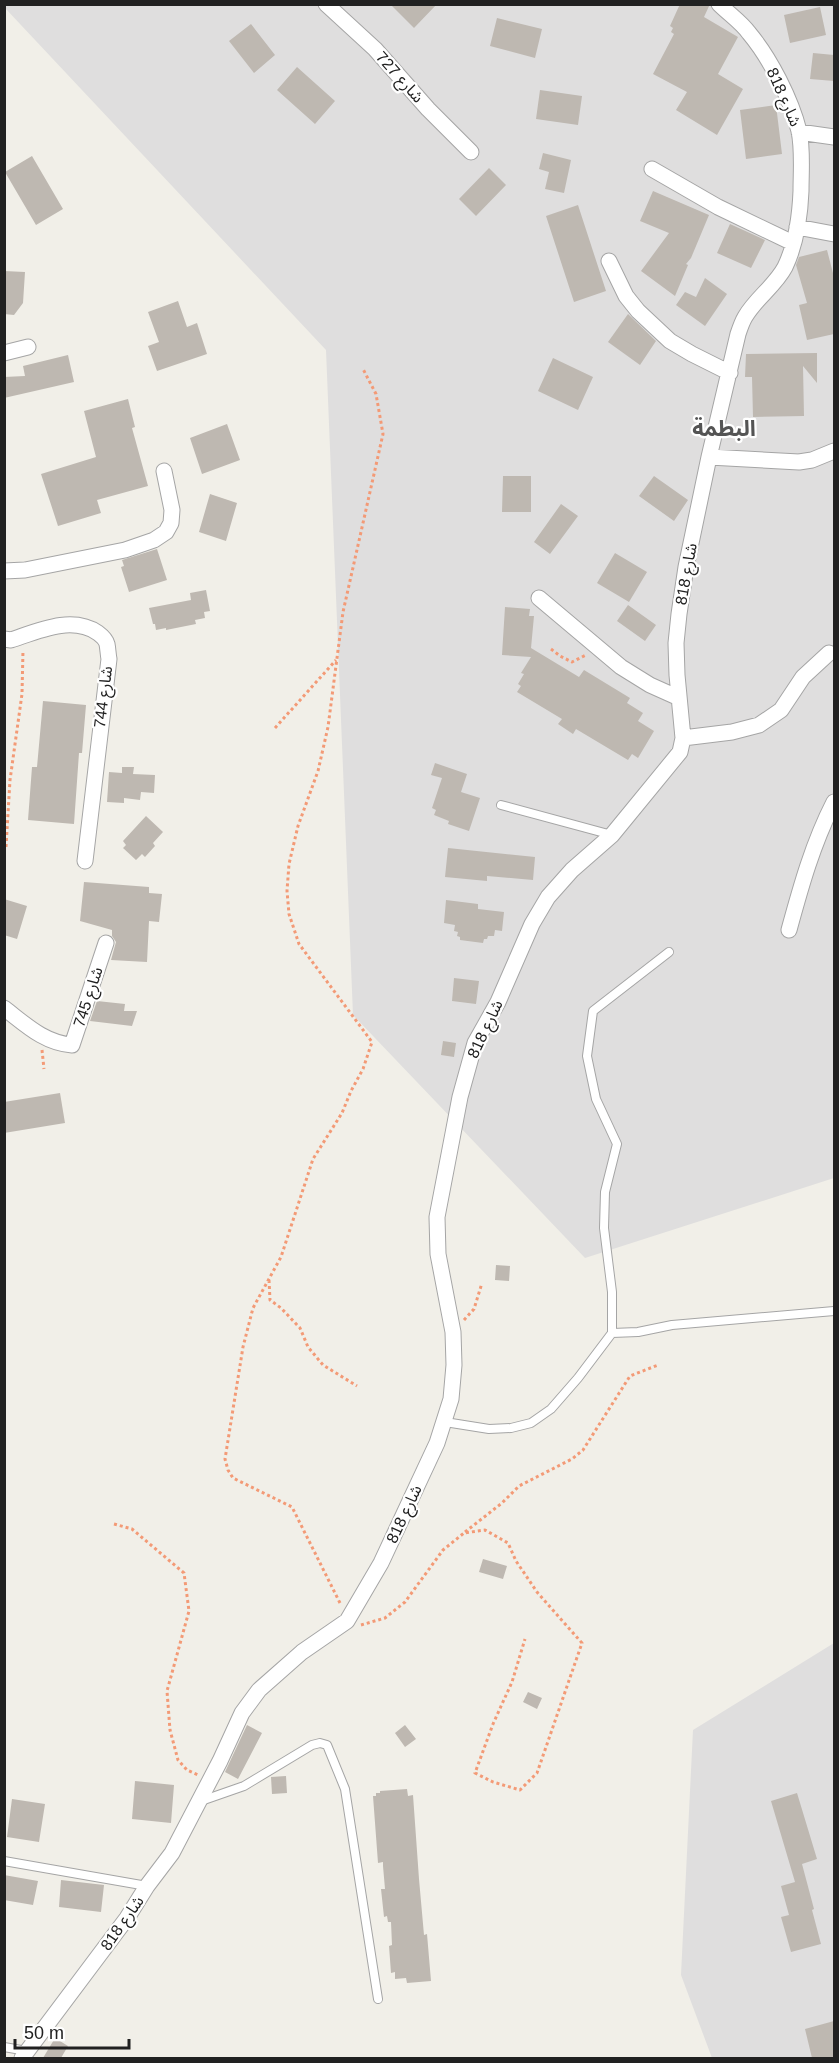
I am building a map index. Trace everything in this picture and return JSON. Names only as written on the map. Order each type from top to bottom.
[{"type":"street","name":"شارع 727","points":[[326,4],[375,49],[428,109],[471,152]]},
{"type":"street","name":"شارع 818","points":[[25,2055],[127,1918],[172,1853],[242,1713],[259,1690],[302,1652],[348,1621],[381,1563],[437,1443],[451,1399],[454,1365],[453,1332],[438,1254],[437,1217],[460,1097],[475,1043],[498,1002],[532,924],[548,897],[572,870],[612,835],[680,752],[683,738],[676,643],[686,567],[738,334],[745,317],[774,284],[785,267],[797,227],[801,183],[799,132],[793,111],[761,49],[748,31],[719,4]]},
{"type":"street","points":[[799,132],[834,137]]},
{"type":"street","points":[[652,169],[718,207],[793,243]]},
{"type":"street","points":[[797,227],[834,234]]},
{"type":"street","points":[[609,261],[626,296],[638,311],[670,341],[730,373]]},
{"type":"street","points":[[4,353],[28,346]]},
{"type":"street","points":[[710,457],[799,462],[812,460],[834,451]]},
{"type":"street","points":[[4,571],[25,570],[125,550],[154,540],[166,532],[171,523],[172,510],[164,471]]},
{"type":"street","points":[[539,598],[621,667],[650,685],[679,698]]},
{"type":"street","name":"شارع 744","points":[[4,639],[61,625],[80,624],[102,636],[107,643],[109,659],[85,861]]},
{"type":"street","points":[[683,738],[732,732],[759,725],[781,710],[803,676],[829,653]]},
{"type":"street","points":[[789,930],[801,884],[834,802]]},
{"type":"street","name":"شارع 745","points":[[4,1008],[41,1037],[72,1045],[106,943]]},
{"type":"lane","points":[[501,805],[612,835]]},
{"type":"lane","points":[[445,1422],[489,1429],[511,1428],[531,1423],[551,1409],[612,1333],[612,1292],[604,1228],[605,1192],[617,1144],[596,1099],[587,1056],[589,1033],[593,1011],[669,952]]},
{"type":"lane","points":[[612,1333],[638,1332],[672,1325],[834,1311]]},
{"type":"lane","points":[[199,1802],[244,1786],[312,1745],[320,1743],[327,1745],[345,1789],[378,1999]]},
{"type":"lane","points":[[4,1861],[147,1886]]},
{"type":"lane","points":[[4,2047],[25,2055]]},
{"type":"path","points":[[342,1113],[363,1069],[372,1042],[299,944],[289,914],[287,891],[289,864],[298,826],[318,771],[328,727],[343,612],[383,435],[376,393],[363,369]]},
{"type":"path","points":[[6,847],[10,780],[22,694],[23,636]]},
{"type":"path","points":[[551,649],[572,662],[580,659],[596,646]]},
{"type":"path","points":[[275,729],[337,659]]},
{"type":"path","points":[[269,1278],[270,1300],[282,1308],[300,1328],[309,1347],[322,1365],[357,1386]]},
{"type":"path","points":[[453,1332],[474,1309],[482,1283]]},
{"type":"path","points":[[464,1533],[502,1503],[519,1486],[572,1459],[583,1450],[630,1376],[658,1365]]},
{"type":"path","points":[[114,1524],[132,1528],[184,1573],[189,1611],[167,1691],[170,1730],[178,1760],[187,1770],[210,1781]]},
{"type":"shaded area","points":[[5,4],[834,5],[834,1178],[585,1258],[353,1015],[326,350],[5,8]]},
{"type":"shaded area","points":[[834,1643],[834,2058],[712,2058],[681,1975],[693,1730]]},
{"type":"building","points":[[390,4],[437,4],[414,28]]},
{"type":"building","points":[[680,4],[710,4],[704,17],[738,37],[718,74],[743,89],[717,135],[676,110],[687,92],[653,74],[674,34],[670,26]]},
{"type":"building","points":[[820,7],[826,35],[790,43],[784,15]]},
{"type":"building","points":[[497,18],[542,29],[535,58],[490,46]]},
{"type":"building","points":[[251,24],[275,55],[254,73],[229,41]]},
{"type":"building","points":[[813,53],[834,55],[834,81],[810,79]]},
{"type":"building","points":[[297,67],[335,101],[315,124],[277,90]]},
{"type":"building","points":[[540,90],[582,96],[578,125],[536,119]]},
{"type":"building","points":[[776,105],[782,154],[746,159],[740,110]]},
{"type":"building","points":[[543,153],[571,160],[564,193],[545,189],[549,172],[539,169]]},
{"type":"building","points":[[32,156],[63,209],[36,225],[5,172]]},
{"type":"building","points":[[489,168],[506,185],[476,216],[459,199]]},
{"type":"building","points":[[653,191],[709,215],[691,258],[686,264],[688,265],[675,296],[641,271],[669,233],[640,221]]},
{"type":"building","points":[[578,205],[606,291],[574,302],[546,216]]},
{"type":"building","points":[[730,224],[765,240],[751,268],[717,253]]},
{"type":"building","points":[[827,250],[834,277],[834,334],[807,340],[799,305],[807,303],[796,265],[799,257]]},
{"type":"building","points":[[4,271],[25,272],[23,303],[14,315],[4,314]]},
{"type":"building","points":[[705,278],[727,294],[705,326],[676,305],[685,292],[696,297]]},
{"type":"building","points":[[178,301],[187,327],[197,323],[207,354],[157,371],[148,346],[159,342],[148,312]]},
{"type":"building","points":[[628,314],[656,341],[640,365],[608,342]]},
{"type":"building","points":[[817,353],[817,383],[803,366],[804,416],[753,417],[752,377],[745,377],[746,354]]},
{"type":"building","points":[[68,355],[74,382],[4,398],[4,377],[25,376],[23,366]]},
{"type":"building","points":[[553,358],[593,377],[578,410],[538,391]]},
{"type":"building","points":[[128,399],[135,427],[132,428],[148,486],[97,500],[101,513],[58,526],[41,474],[96,457],[84,411]]},
{"type":"building","points":[[227,424],[240,460],[202,474],[190,438]]},
{"type":"building","points":[[503,476],[531,476],[531,512],[502,512]]},
{"type":"building","points":[[654,476],[688,500],[674,521],[639,496]]},
{"type":"building","points":[[210,494],[237,503],[226,541],[199,532]]},
{"type":"building","points":[[561,504],[578,516],[550,554],[534,542]]},
{"type":"building","points":[[157,549],[167,580],[129,592],[121,567],[124,566],[122,560]]},
{"type":"building","points":[[615,553],[647,572],[629,602],[597,583]]},
{"type":"building","points":[[206,590],[210,611],[204,612],[205,618],[195,620],[196,624],[156,630],[149,608],[191,600],[190,593]]},
{"type":"building","points":[[628,605],[656,625],[645,641],[617,621]]},
{"type":"building","points":[[505,607],[530,609],[529,616],[534,616],[531,648],[579,677],[584,670],[630,698],[627,703],[643,713],[638,721],[654,731],[638,758],[632,754],[628,760],[576,729],[573,734],[558,724],[562,719],[517,692],[521,686],[518,684],[524,674],[521,673],[531,657],[502,655]]},
{"type":"building","points":[[43,701],[86,705],[82,753],[79,753],[74,824],[28,820],[32,767],[37,767]]},
{"type":"building","points":[[435,763],[467,774],[461,792],[480,798],[469,831],[448,824],[449,821],[434,815],[436,810],[432,808],[442,778],[431,775]]},
{"type":"building","points":[[122,767],[134,767],[133,774],[155,775],[154,793],[141,792],[140,800],[124,798],[124,803],[107,802],[109,772],[122,773]]},
{"type":"building","points":[[146,816],[163,832],[145,857],[142,854],[136,860],[123,848],[126,845],[123,841]]},
{"type":"building","points":[[448,848],[535,857],[533,880],[487,876],[487,881],[445,877]]},
{"type":"building","points":[[84,882],[149,887],[149,893],[162,894],[159,922],[149,921],[147,962],[111,960],[116,942],[112,936],[112,930],[80,921]]},
{"type":"building","points":[[4,899],[27,906],[17,939],[4,935]]},
{"type":"building","points":[[446,900],[478,904],[478,909],[504,912],[502,931],[495,930],[494,936],[488,936],[483,943],[460,940],[457,936],[458,932],[454,931],[455,925],[444,923]]},
{"type":"building","points":[[454,978],[479,981],[476,1004],[452,1001]]},
{"type":"building","points":[[97,1001],[125,1004],[124,1011],[137,1011],[132,1026],[90,1021]]},
{"type":"building","points":[[443,1041],[456,1043],[454,1057],[441,1055]]},
{"type":"building","points":[[60,1093],[65,1123],[4,1133],[4,1102]]},
{"type":"building","points":[[496,1265],[510,1266],[509,1281],[495,1280]]},
{"type":"building","points":[[483,1559],[507,1566],[503,1579],[479,1572]]},
{"type":"building","points":[[528,1692],[542,1698],[537,1709],[523,1702]]},
{"type":"building","points":[[247,1725],[262,1733],[238,1779],[225,1772]]},
{"type":"building","points":[[405,1725],[416,1739],[405,1747],[395,1733]]},
{"type":"building","points":[[286,1776],[287,1793],[272,1794],[271,1777]]},
{"type":"building","points":[[135,1781],[174,1785],[171,1823],[132,1819]]},
{"type":"building","points":[[407,1789],[408,1796],[413,1795],[424,1935],[427,1934],[431,1981],[407,1983],[406,1978],[395,1979],[395,1972],[391,1973],[389,1946],[392,1945],[391,1922],[388,1922],[387,1916],[384,1917],[381,1889],[385,1889],[383,1862],[378,1863],[373,1796],[380,1791]]},
{"type":"building","points":[[797,1793],[817,1859],[802,1864],[821,1944],[791,1952],[781,1917],[789,1915],[781,1886],[795,1882],[771,1801]]},
{"type":"building","points":[[12,1799],[45,1804],[39,1842],[7,1837]]},
{"type":"building","points":[[4,1875],[38,1881],[33,1905],[4,1900]]},
{"type":"building","points":[[61,1880],[104,1885],[101,1912],[59,1907]]},
{"type":"building","points":[[834,2021],[834,2058],[812,2058],[805,2029]]},
{"type":"building","points":[[55,2038],[68,2046],[61,2058],[43,2058]]},
{"type":"district","name":"البطمة","points":[[724,428]]}]
